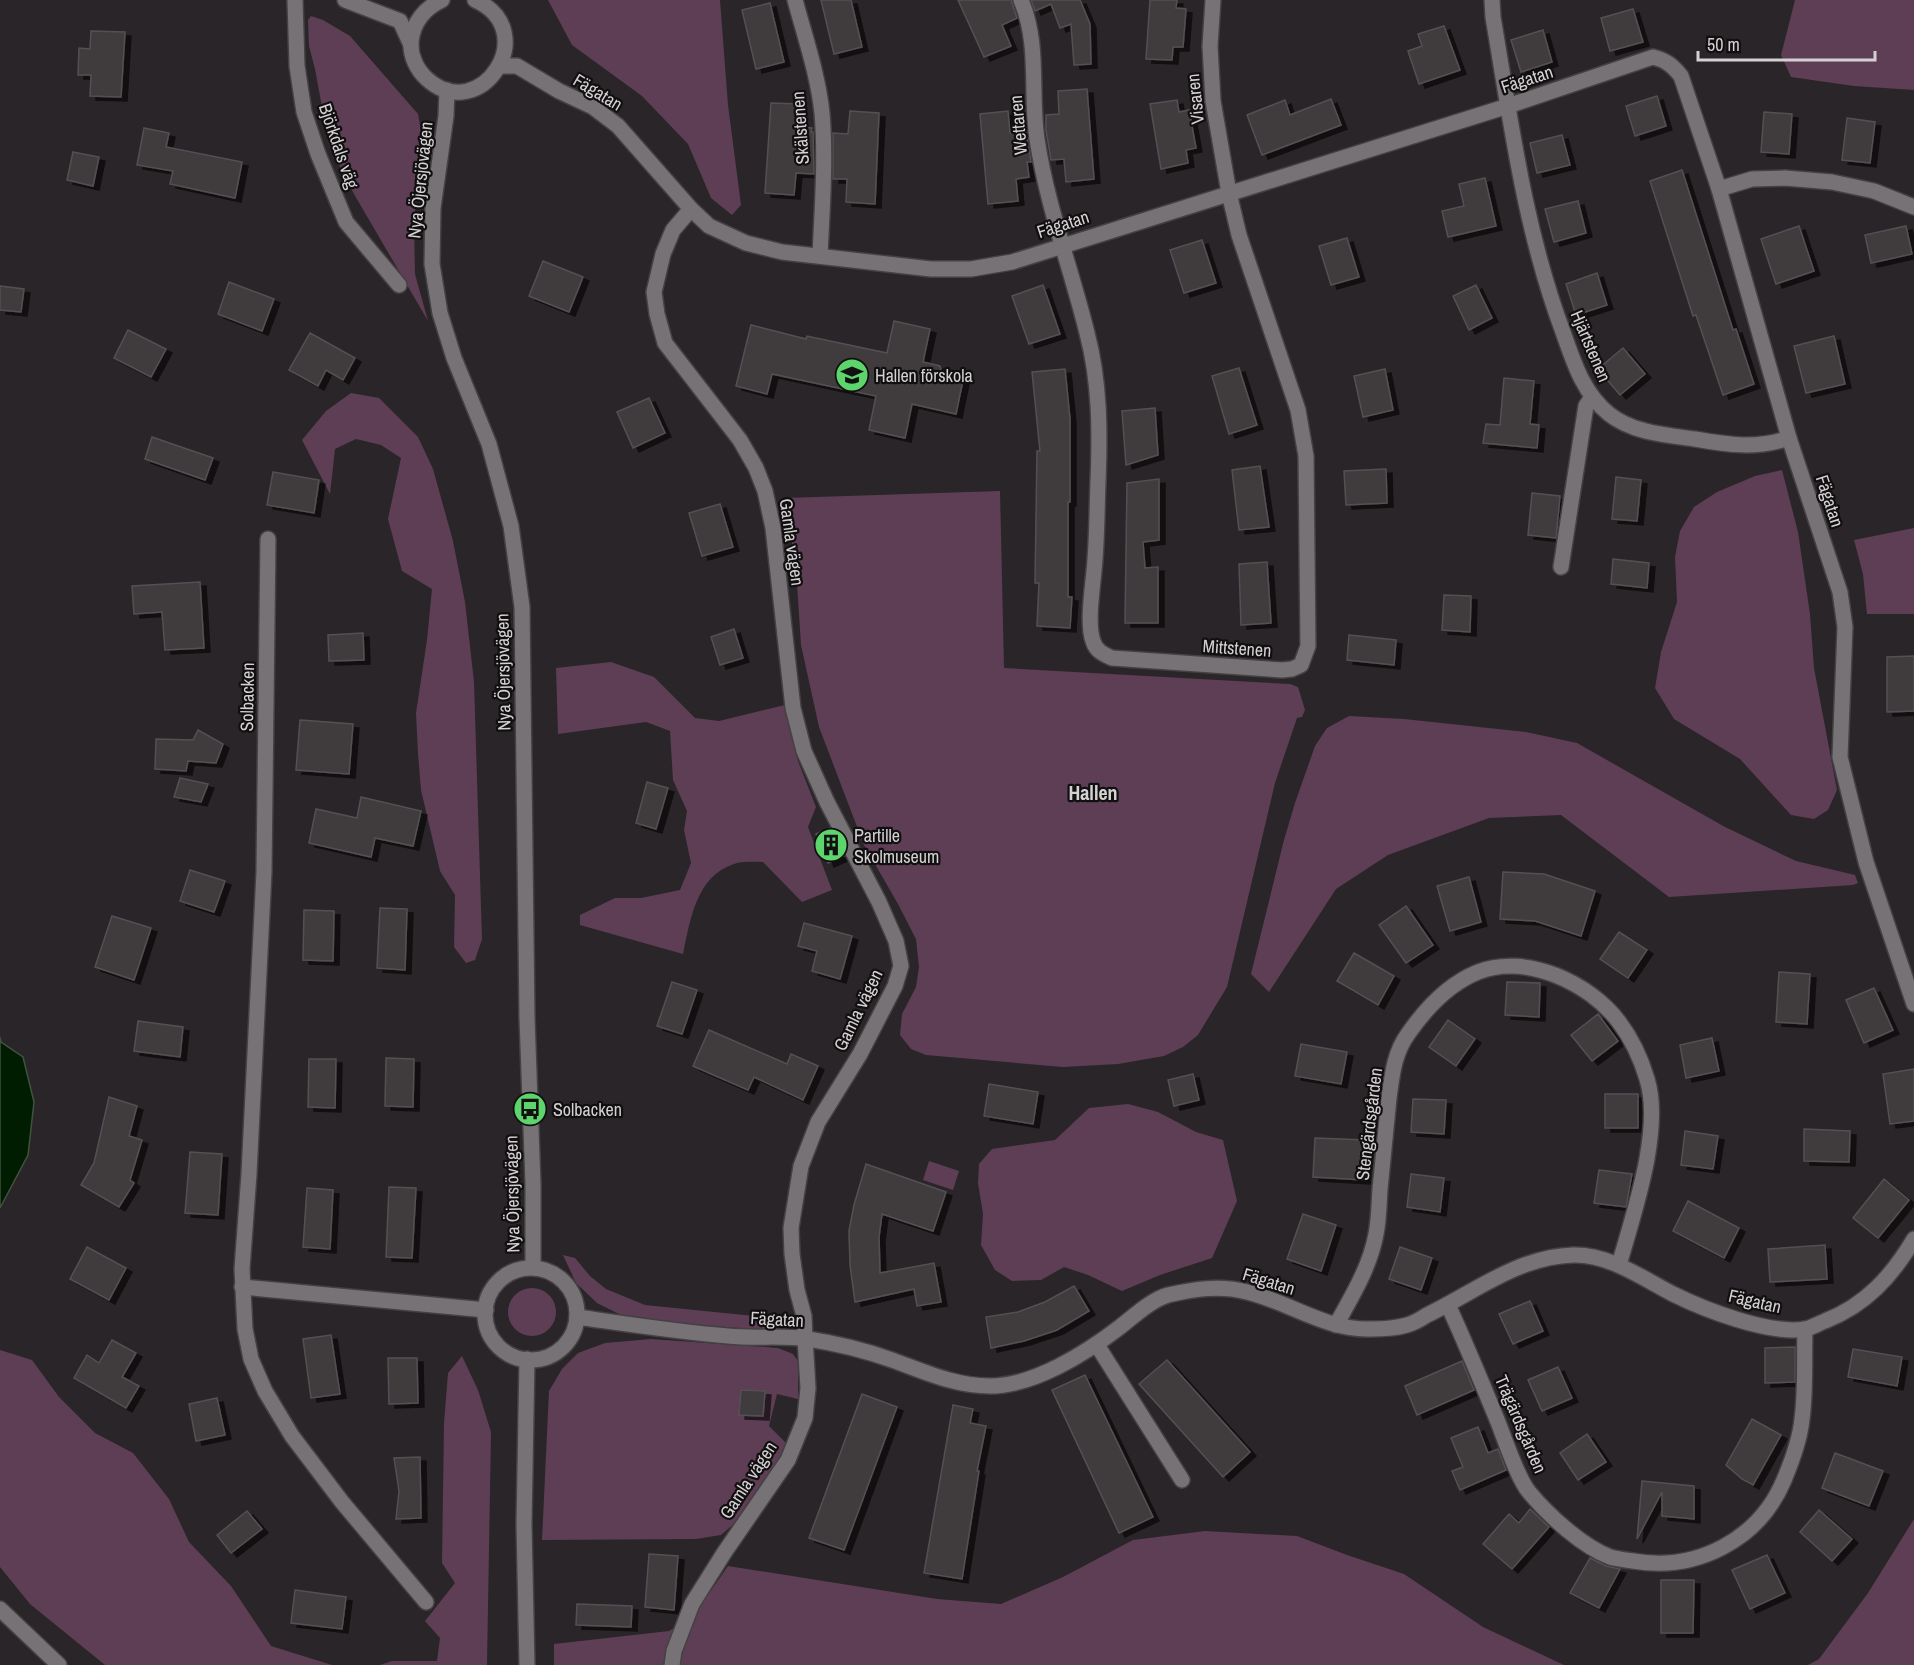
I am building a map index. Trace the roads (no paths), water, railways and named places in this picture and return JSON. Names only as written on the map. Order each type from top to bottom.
[{"type":"street","name":"Björkdals väg","points":[[295,0],[297,66],[304,112],[318,154],[346,222],[399,285]]},
{"type":"street","points":[[345,0],[400,21],[421,74],[432,84],[447,90],[463,92],[478,88],[491,79],[500,66],[505,51],[505,36],[500,21],[490,9],[476,0]]},
{"type":"street","points":[[411,45],[413,29],[421,16],[432,5],[442,0]]},
{"type":"street","name":"Skälstenen","points":[[795,0],[811,57],[822,111],[820,256]]},
{"type":"street","name":"Wettaren","points":[[1021,0],[1030,26],[1033,47],[1036,136],[1045,186],[1061,245]]},
{"type":"street","name":"Visaren","points":[[1213,0],[1210,46],[1214,101],[1229,193]]},
{"type":"street","name":"Hjärtstenen","points":[[1492,0],[1492,17],[1523,190],[1538,257],[1577,371],[1592,398],[1619,420],[1632,427],[1654,433],[1729,445],[1753,446],[1774,444],[1789,438]]},
{"type":"street","name":"Fägatan","points":[[500,66],[517,66],[559,91],[593,107],[618,126],[691,209],[709,226],[747,243],[782,252],[931,269],[971,269],[1012,262],[1508,106],[1653,57],[1663,59],[1672,65],[1681,76],[1719,189],[1789,438],[1840,592],[1845,627],[1840,757],[1866,862],[1914,1004]]},
{"type":"street","name":"Nya Öjersjövägen","points":[[447,90],[446,116],[433,208],[432,264],[440,313],[454,358],[489,444],[511,526],[522,607],[527,1018],[533,1184],[533,1268]]},
{"type":"street","points":[[1719,189],[1752,179],[1785,178],[1833,182],[1874,191],[1914,207]]},
{"type":"street","name":"Mittstenen","points":[[1061,245],[1088,334],[1097,387],[1100,435],[1090,626],[1093,641],[1099,652],[1112,658],[1292,669],[1301,665],[1308,646],[1306,456],[1298,410],[1239,235],[1229,193]]},
{"type":"street","name":"Gamla vägen","points":[[672,1665],[674,1651],[692,1604],[724,1552],[788,1460],[806,1418],[808,1388],[806,1338],[792,1254],[791,1228],[801,1166],[818,1122],[860,1054],[895,986],[901,966],[896,941],[879,902],[827,802],[804,751],[793,708],[773,528],[765,491],[756,468],[740,440],[665,343],[660,328],[654,292],[663,254],[673,230],[691,209]]},
{"type":"street","points":[[1562,567],[1582,425],[1586,406],[1592,398]]},
{"type":"street","name":"Solbacken","points":[[268,539],[264,872],[242,1287],[244,1329],[251,1359],[265,1391],[292,1436],[342,1502],[426,1602]]},
{"type":"street","name":"Stengärdsgården","points":[[1336,1325],[1368,1264],[1377,1233],[1385,1133],[1398,1050],[1430,1005],[1455,983],[1480,971],[1510,966],[1537,969],[1570,981],[1595,999],[1618,1021],[1636,1048],[1648,1080],[1652,1120],[1642,1182],[1619,1265]]},
{"type":"street","name":"Fägatan","points":[[577,1317],[729,1336],[806,1338],[887,1358],[944,1380],[994,1386],[1023,1380],[1056,1369],[1097,1345],[1162,1297],[1205,1287],[1246,1291],[1336,1325],[1368,1330],[1406,1326],[1448,1305],[1500,1274],[1551,1257],[1576,1255],[1592,1256],[1619,1265],[1688,1301],[1738,1320],[1769,1328],[1805,1329],[1851,1310],[1866,1299],[1889,1275],[1914,1239]]},
{"type":"street","name":"Nya Öjersjövägen","points":[[486,1310],[491,1291],[500,1281],[517,1270],[533,1268],[550,1272],[566,1285],[576,1304],[577,1317]]},
{"type":"street","points":[[242,1287],[486,1310],[488,1327],[496,1343],[510,1354],[527,1359],[548,1356],[560,1349],[570,1338],[577,1317]]},
{"type":"street","name":"Trägärdsgården","points":[[1448,1305],[1472,1357],[1508,1449],[1528,1490],[1567,1531],[1611,1557],[1653,1564],[1682,1561],[1719,1551],[1746,1532],[1765,1513],[1783,1482],[1795,1451],[1802,1420],[1805,1329]]},
{"type":"street","points":[[1097,1345],[1182,1480]]},
{"type":"street","points":[[527,1359],[524,1524],[527,1665]]},
{"type":"street","points":[[0,1610],[59,1665]]},
{"type":"place","name":"Hallen förskola","points":[[852,375]]},
{"type":"place","name":"Partille Skolmuseum","points":[[831,845]]},
{"type":"place","name":"Solbacken","points":[[530,1109]]},
{"type":"district","name":"Hallen","points":[[1093,792]]}]
